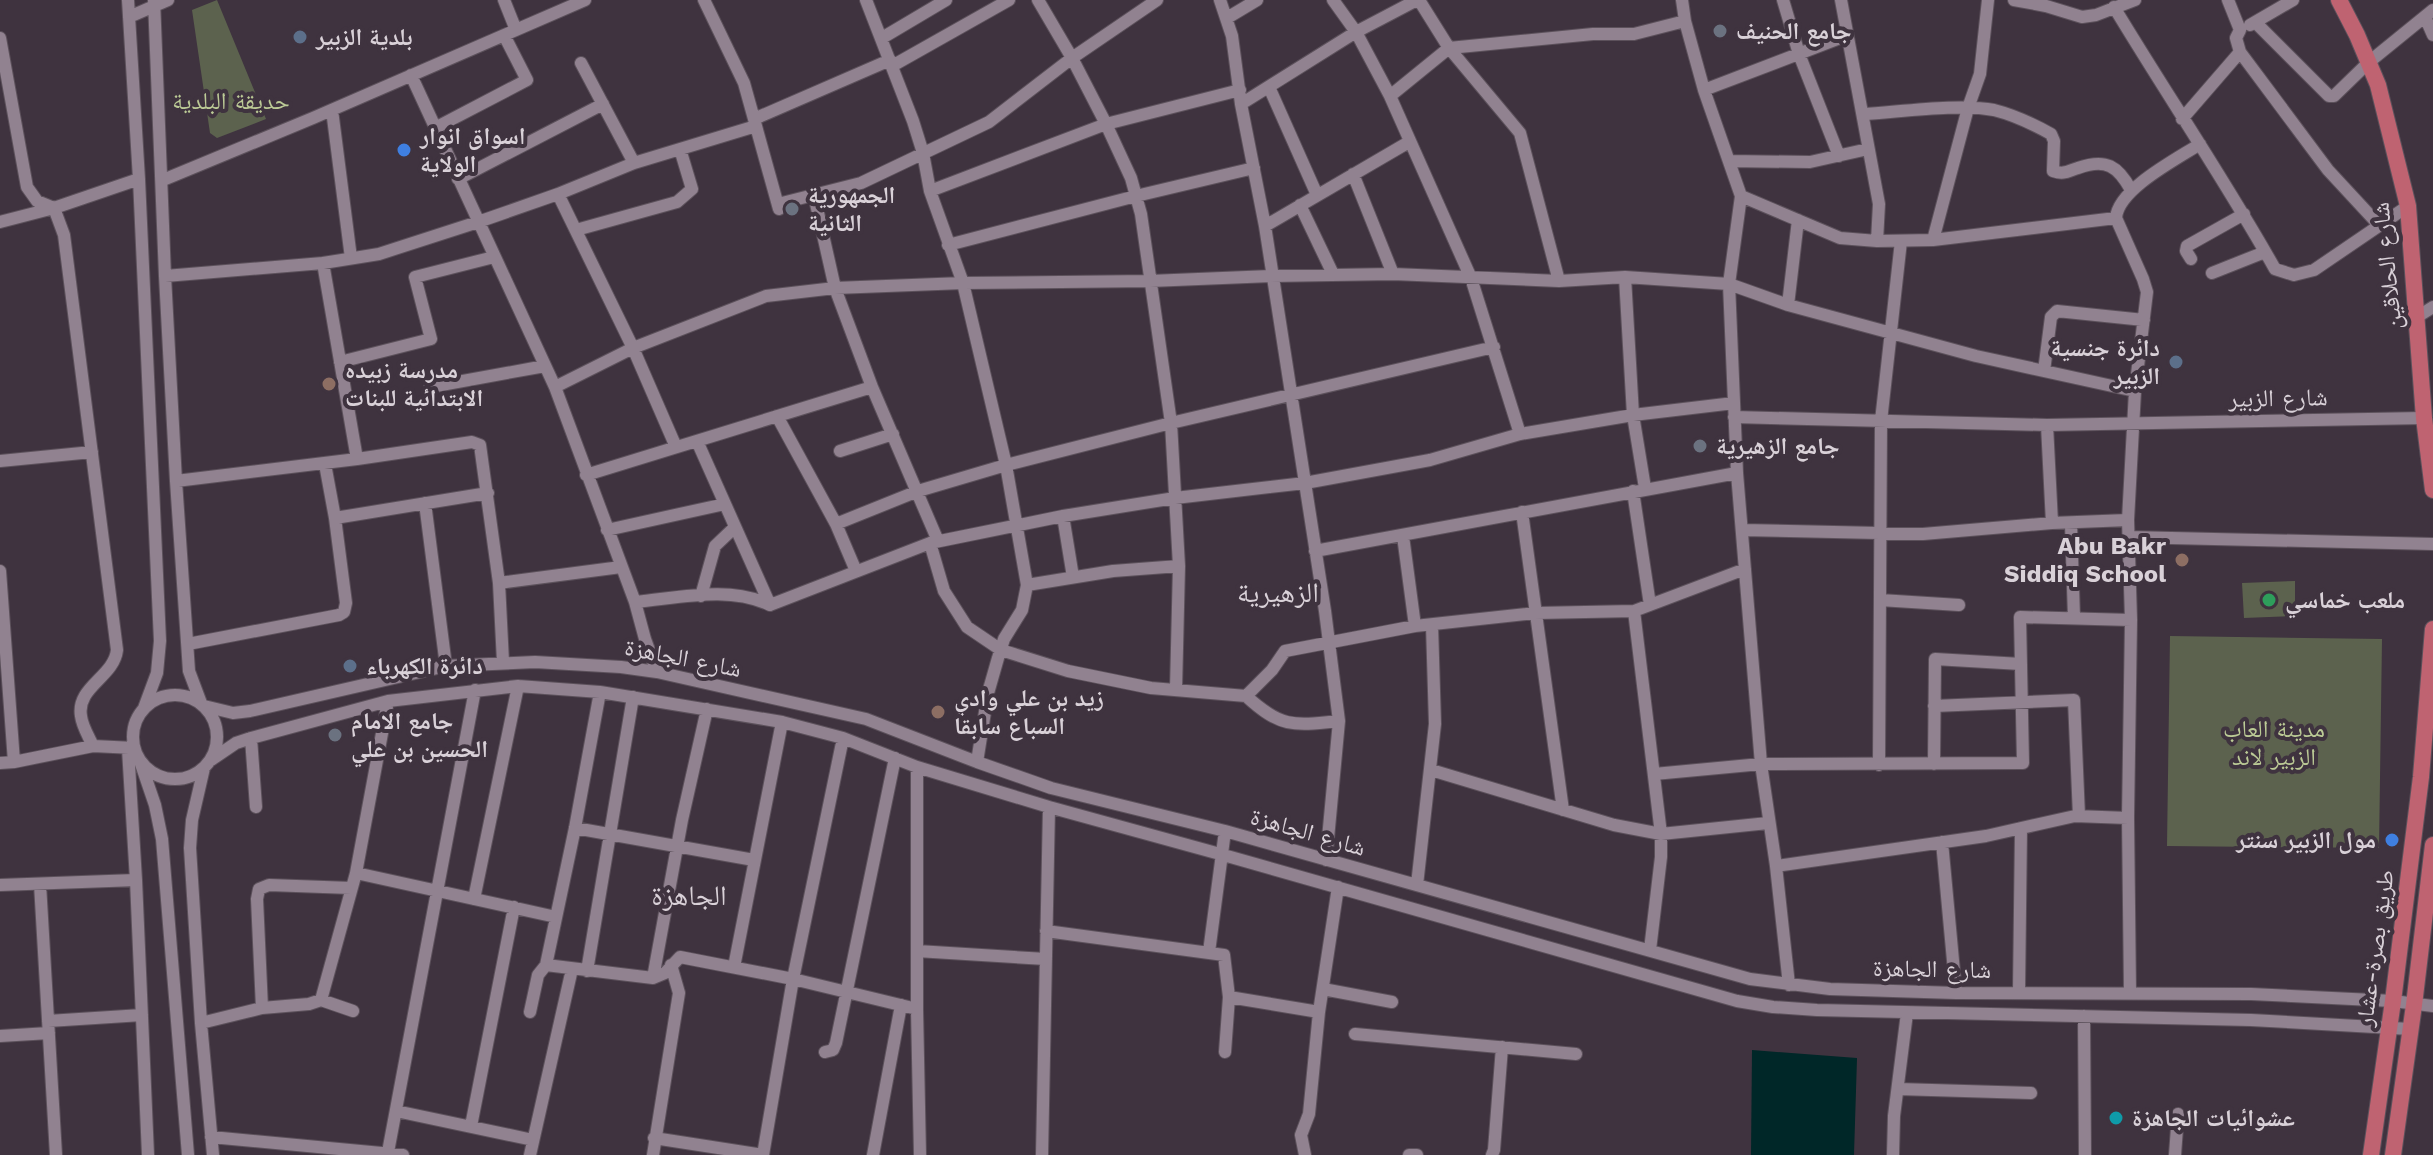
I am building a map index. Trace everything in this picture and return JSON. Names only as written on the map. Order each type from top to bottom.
[{"type":"main road","name":"شارع الحلاقين","points":[[2339,0],[2378,85],[2408,206],[2424,418],[2433,490]]},
{"type":"main road","points":[[2428,748],[2433,629]]},
{"type":"main road","name":"طريق بصرة-عشار","points":[[2371,1155],[2428,748]]},
{"type":"main road","points":[[2393,1155],[2433,845]]},
{"type":"street","points":[[128,0],[160,641],[157,673],[144,708],[136,720],[131,748],[148,1155]]},
{"type":"street","points":[[129,17],[154,3],[168,0]]},
{"type":"street","points":[[435,128],[527,80],[510,32],[504,0]]},
{"type":"street","points":[[163,180],[585,0]]},
{"type":"street","points":[[704,0],[744,83],[779,207],[861,183],[989,122],[1072,58],[1157,0]]},
{"type":"street","points":[[866,0],[923,153],[930,191],[963,283],[1006,465],[1027,585],[1022,610],[1004,639],[988,693],[977,762]]},
{"type":"street","points":[[882,38],[946,0]]},
{"type":"street","points":[[165,276],[323,263],[379,254],[478,222],[634,163],[755,122],[891,63],[1009,0]]},
{"type":"street","points":[[1038,0],[1106,124],[1131,178],[1141,214],[1171,423],[1179,566],[1176,689]]},
{"type":"street","points":[[1220,0],[1232,36],[1241,104],[1265,226],[1339,721],[1326,860]]},
{"type":"street","points":[[1227,18],[1257,0]]},
{"type":"street","points":[[1333,0],[1356,32],[1390,96],[1471,278],[1520,434]]},
{"type":"street","points":[[1241,104],[1356,32],[1418,0],[1449,48],[1520,133],[1559,281]]},
{"type":"street","points":[[1682,0],[1704,90],[1741,196],[1729,284],[1737,473],[1761,764],[1789,985]]},
{"type":"street","points":[[1783,0],[1799,54],[1839,156]]},
{"type":"street","points":[[1841,0],[1879,204],[1877,241]]},
{"type":"street","points":[[1933,240],[1980,74],[1988,0]]},
{"type":"street","points":[[2014,0],[2082,17],[2135,0]]},
{"type":"street","points":[[2228,0],[2240,30]]},
{"type":"street","points":[[2293,0],[2240,30],[2236,38],[2240,52],[2328,170],[2378,224]]},
{"type":"street","points":[[154,3],[176,481],[189,671],[202,705]]},
{"type":"street","points":[[2114,7],[2275,269],[2294,275],[2314,270],[2408,206]]},
{"type":"street","points":[[2255,22],[2329,96],[2339,92],[2369,62],[2429,13],[2433,35]]},
{"type":"street","points":[[1390,96],[1449,48],[1593,34],[1634,34],[1685,21]]},
{"type":"street","points":[[1704,90],[1848,35]]},
{"type":"street","points":[[0,38],[27,187],[37,201],[54,208],[64,235],[117,650],[113,665],[84,695],[80,704],[81,719],[93,746]]},
{"type":"street","points":[[2182,119],[2240,52]]},
{"type":"street","points":[[581,63],[634,163]]},
{"type":"street","points":[[411,75],[555,387],[635,602],[657,672]]},
{"type":"street","points":[[1269,87],[1317,195]]},
{"type":"street","points":[[930,191],[1106,124],[1240,90]]},
{"type":"street","points":[[458,179],[603,104]]},
{"type":"street","points":[[1863,114],[1968,108],[2007,114],[2051,134],[2054,141],[2053,171],[2065,174],[2099,163],[2120,171],[2131,190]]},
{"type":"street","points":[[332,110],[351,258]]},
{"type":"street","points":[[1265,226],[1409,142]]},
{"type":"street","points":[[2130,993],[2128,818],[2131,620],[2128,520],[2135,391],[2147,292],[2116,218],[2131,190],[2200,144]]},
{"type":"street","points":[[576,230],[677,202],[684,197],[692,189],[680,149]]},
{"type":"street","points":[[1729,161],[1810,162],[1868,149]]},
{"type":"street","points":[[948,245],[1254,168]]},
{"type":"street","points":[[1353,174],[1393,274]]},
{"type":"street","points":[[0,222],[54,208],[139,179]]},
{"type":"street","points":[[558,194],[633,348],[676,447]]},
{"type":"street","points":[[814,195],[835,288],[872,387],[918,491],[934,542],[944,591],[967,627],[1001,650],[1068,671],[1151,688],[1246,696],[1267,716],[1300,725],[1339,721]]},
{"type":"street","points":[[1741,196],[1840,238],[1877,241],[1933,240],[2116,218]]},
{"type":"street","points":[[1300,205],[1333,274]]},
{"type":"street","points":[[2191,259],[2186,251],[2187,246],[2244,214]]},
{"type":"street","points":[[1788,305],[1798,220]]},
{"type":"street","points":[[1879,765],[1881,421],[1901,241]]},
{"type":"street","points":[[2212,273],[2265,252]]},
{"type":"street","points":[[340,362],[431,339],[415,277],[494,257]]},
{"type":"street","points":[[323,263],[357,459]]},
{"type":"street","points":[[555,387],[633,348],[766,296],[835,288],[963,283],[1393,274],[1559,281],[1625,277],[1729,284],[1788,305],[1976,356],[2135,391]]},
{"type":"street","points":[[1625,277],[1633,415],[1650,605]]},
{"type":"street","points":[[2417,317],[2433,307]]},
{"type":"street","points":[[2044,371],[2051,317],[2057,311],[2144,320]]},
{"type":"street","points":[[836,524],[918,491],[1006,465],[1494,347]]},
{"type":"street","points":[[430,387],[545,366]]},
{"type":"street","points":[[586,475],[872,387]]},
{"type":"street","points":[[635,602],[732,594],[756,598],[770,605],[934,542],[1063,516],[1175,498],[1305,483],[1430,460],[1520,434],[1633,415],[1734,403]]},
{"type":"street","points":[[777,416],[836,524],[856,571]]},
{"type":"street","name":"شارع الزبير","points":[[1734,417],[2047,425],[2424,418]]},
{"type":"street","points":[[2047,425],[2052,523]]},
{"type":"street","points":[[840,451],[893,434]]},
{"type":"street","points":[[697,441],[770,605]]},
{"type":"street","points":[[176,481],[325,464],[472,442],[480,445],[499,583],[503,662]]},
{"type":"street","points":[[0,461],[92,452]]},
{"type":"street","points":[[188,644],[344,612],[346,603],[325,464]]},
{"type":"street","points":[[1315,551],[1737,473]]},
{"type":"street","points":[[335,518],[488,493]]},
{"type":"street","points":[[425,503],[446,666]]},
{"type":"street","points":[[607,530],[725,504]]},
{"type":"street","points":[[1522,512],[1563,810]]},
{"type":"street","points":[[1063,516],[1073,577]]},
{"type":"street","points":[[1742,530],[1923,534],[2128,520]]},
{"type":"street","points":[[2071,524],[2074,618]]},
{"type":"street","points":[[701,596],[715,546],[735,527]]},
{"type":"street","points":[[1403,536],[1415,626]]},
{"type":"street","points":[[2129,537],[2433,544]]},
{"type":"street","points":[[1027,585],[1179,566]]},
{"type":"street","points":[[499,583],[621,567]]},
{"type":"street","points":[[1246,696],[1272,670],[1285,651],[1415,626],[1536,613],[1634,611],[1745,569]]},
{"type":"street","points":[[0,571],[14,762]]},
{"type":"street","points":[[1880,600],[1959,605]]},
{"type":"street","points":[[1634,611],[1661,834],[1650,950]]},
{"type":"street","points":[[1654,774],[1761,764],[2023,763],[2020,617],[2131,620]]},
{"type":"street","points":[[1417,885],[1435,724],[1432,625]]},
{"type":"street","points":[[1934,764],[1935,659],[2021,664]]},
{"type":"street","points":[[535,662],[537,686]]},
{"type":"street","name":"شارع الجاهزة","points":[[202,705],[233,713],[446,666],[535,662],[657,672],[866,719],[1051,788],[1225,831],[1750,979],[1830,989],[1956,993],[2251,994],[2433,1006]]},
{"type":"street","points":[[474,899],[518,686]]},
{"type":"street","name":"شارع الجاهزة","points":[[207,764],[236,743],[388,701],[518,686],[600,692],[782,722],[843,738],[917,767],[1049,807],[1737,1001],[1773,1007],[1907,1013],[2251,1020],[2410,1029]]},
{"type":"street","points":[[211,1137],[393,1154],[396,1111],[475,690]]},
{"type":"street","points":[[530,1012],[538,975],[546,965],[600,692]]},
{"type":"street","points":[[144,708],[157,699],[172,695],[187,696],[202,705],[213,718],[217,732],[217,747],[207,764],[192,820],[190,848],[213,1155]]},
{"type":"street","points":[[759,718],[763,696]]},
{"type":"street","points":[[587,971],[633,697]]},
{"type":"street","points":[[305,699],[305,713],[311,723]]},
{"type":"street","points":[[1934,706],[2074,700],[2079,816]]},
{"type":"street","points":[[321,1000],[356,873],[388,701]]},
{"type":"street","points":[[653,978],[677,846],[707,709]]},
{"type":"street","points":[[734,967],[782,722]]},
{"type":"street","points":[[251,738],[256,807]]},
{"type":"street","points":[[654,1138],[763,1155],[793,979],[843,738]]},
{"type":"street","points":[[0,763],[93,746],[131,748]]},
{"type":"street","points":[[131,748],[150,772],[163,778],[178,780],[192,776],[207,764]]},
{"type":"street","points":[[825,1052],[833,1050],[836,1043],[895,758]]},
{"type":"street","points":[[140,761],[155,805],[162,839],[188,1155]]},
{"type":"street","points":[[917,767],[920,1155]]},
{"type":"street","points":[[1431,770],[1614,825],[1661,834],[1768,823]]},
{"type":"street","points":[[1042,1155],[1049,807]]},
{"type":"street","points":[[1776,866],[1942,842],[2079,816],[2128,818]]},
{"type":"street","points":[[575,828],[754,860]]},
{"type":"street","points":[[2019,991],[2021,828]]},
{"type":"street","points":[[1209,952],[1225,831]]},
{"type":"street","points":[[1942,842],[1956,993]]},
{"type":"street","points":[[356,873],[556,917]]},
{"type":"street","points":[[0,885],[136,880]]},
{"type":"street","points":[[40,884],[56,1155]]},
{"type":"street","points":[[262,1008],[259,889],[269,885],[351,888]]},
{"type":"street","points":[[1305,1155],[1301,1135],[1309,1114],[1319,1012],[1338,887]]},
{"type":"street","points":[[471,1126],[514,907]]},
{"type":"street","points":[[1046,931],[1224,955],[1229,997],[1225,1052]]},
{"type":"street","points":[[917,951],[1046,959]]},
{"type":"street","points":[[546,965],[653,978],[665,973],[680,957],[793,979],[917,1009]]},
{"type":"street","points":[[653,1155],[679,993],[671,965]]},
{"type":"street","points":[[530,1155],[572,969]]},
{"type":"street","points":[[1323,989],[1392,1002]]},
{"type":"street","points":[[2251,994],[2251,1020]]},
{"type":"street","points":[[1229,997],[1319,1012]]},
{"type":"street","points":[[201,1023],[262,1008],[321,1000],[353,1011]]},
{"type":"street","points":[[873,1155],[901,1005]]},
{"type":"street","points":[[1893,1155],[1894,1116],[1907,1013]]},
{"type":"street","points":[[0,1036],[142,1015]]},
{"type":"street","points":[[2084,1016],[2085,1155]]},
{"type":"street","points":[[1355,1034],[1576,1054]]},
{"type":"street","points":[[1492,1155],[1502,1047]]},
{"type":"street","points":[[1898,1089],[2031,1093]]},
{"type":"street","points":[[396,1111],[533,1140]]},
{"type":"street","points":[[2175,1155],[2178,1114]]},
{"type":"street","points":[[1409,1155],[1417,1155]]},
{"type":"green space","name":"حديقة البلدية","points":[[217,0],[266,119],[217,138],[210,133],[192,10]]},
{"type":"green space","name":"ملعب خماسي","points":[[2295,581],[2295,616],[2244,618],[2242,583]]},
{"type":"green space","name":"مدينة العاب الزبير لاند","points":[[2170,636],[2382,639],[2379,848],[2167,846]]},
{"type":"shaded area","points":[[1752,1050],[1857,1058],[1854,1155],[1751,1155]]},
{"type":"place","name":"جامع الحنيف","points":[[1720,31]]},
{"type":"place","name":"بلدية الزبير","points":[[300,37]]},
{"type":"place","name":"اسواق انوار الولاية","points":[[404,150]]},
{"type":"place","name":"الجمهورية الثانية","points":[[792,209]]},
{"type":"place","name":"دائرة جنسية الزبير","points":[[2176,362]]},
{"type":"place","name":"مدرسة زبيده الابتدائية للبنات","points":[[329,384]]},
{"type":"place","name":"جامع الزهيرية","points":[[1700,446]]},
{"type":"place","name":"Abu Bakr Siddiq School","points":[[2182,560]]},
{"type":"place","name":"ملعب خماسي","points":[[2269,600]]},
{"type":"place","name":"دائرة الكهرباء","points":[[350,666]]},
{"type":"place","name":"زيد بن علي وادي السباع سابقا","points":[[938,712]]},
{"type":"place","name":"جامع الامام الحسين بن علي","points":[[335,735]]},
{"type":"place","name":"مول الزبير سنتر","points":[[2392,840]]},
{"type":"place","name":"عشوائيات الجاهزة","points":[[2116,1118]]},
{"type":"district","name":"الزهيرية","points":[[1278,592]]},
{"type":"district","name":"الجاهزة","points":[[689,895]]}]
